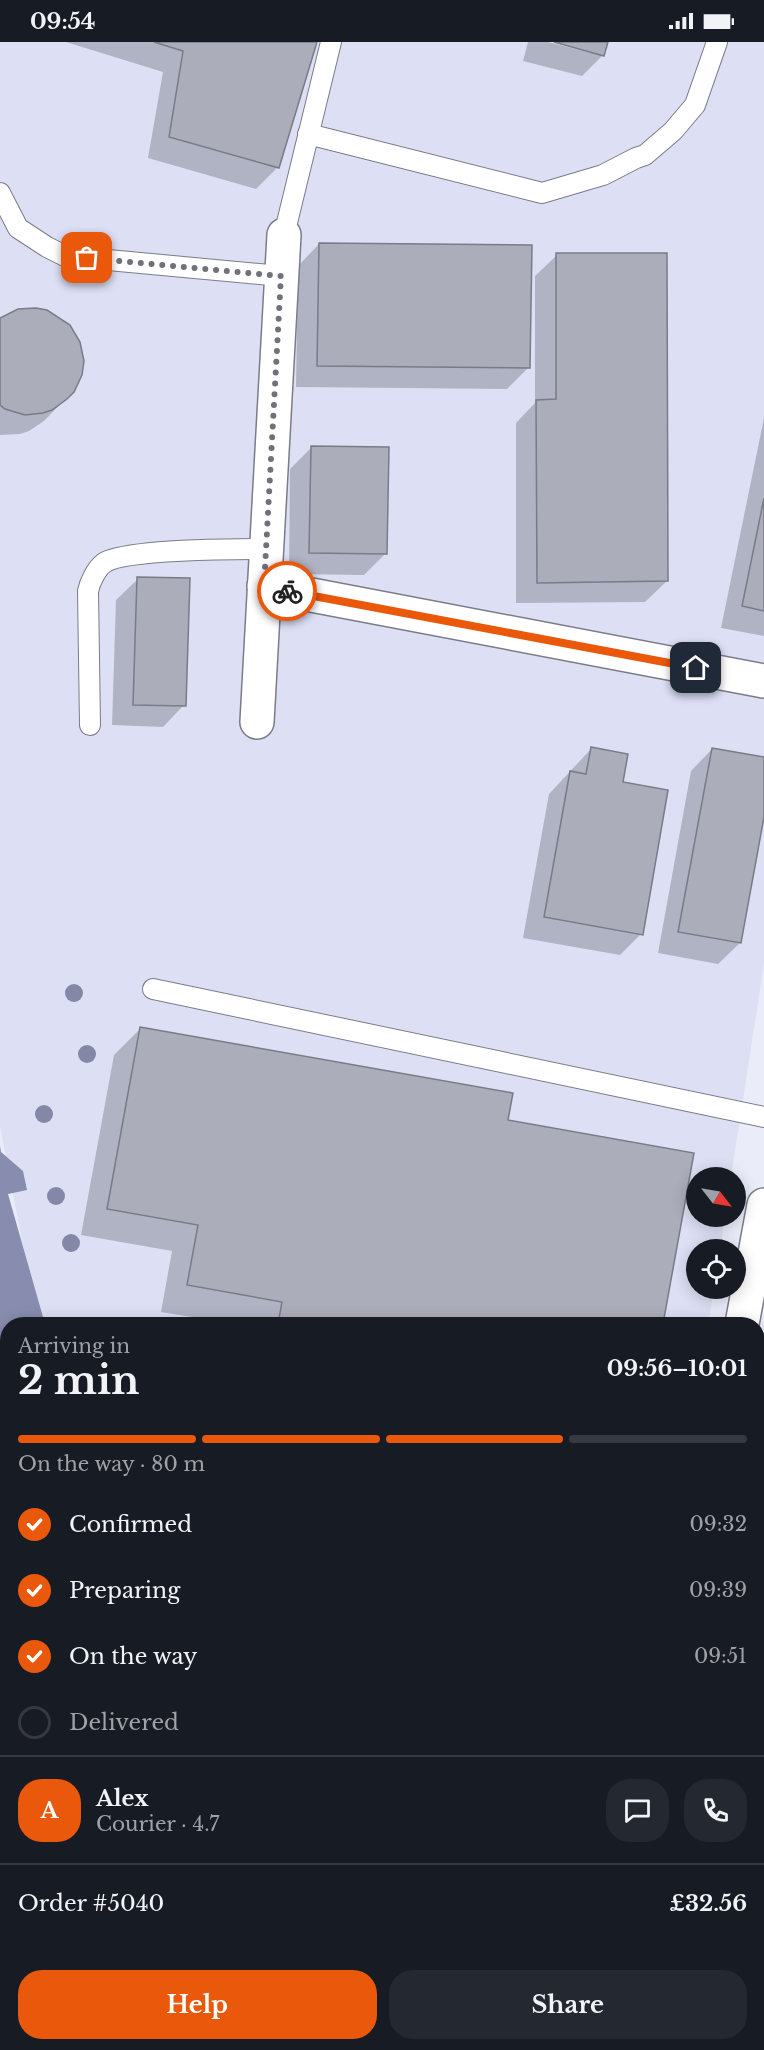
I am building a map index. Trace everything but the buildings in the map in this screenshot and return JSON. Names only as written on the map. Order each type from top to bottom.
[{"type":"street","points":[[257,722],[284,235]]},
{"type":"street","points":[[264,586],[764,681]]},
{"type":"street","points":[[743,1317],[764,1205]]},
{"type":"lane","points":[[284,235],[331,42]]},
{"type":"lane","points":[[308,134],[542,193],[603,175],[645,155],[673,131],[695,105],[717,42]]},
{"type":"lane","points":[[0,193],[18,228],[46,247],[65,256],[281,276]]},
{"type":"lane","points":[[90,725],[88,591],[90,583],[103,564],[117,557],[202,550],[266,549]]},
{"type":"lane","points":[[153,989],[764,1117]]},
{"type":"shaded area","points":[[0,42],[764,42],[764,964],[733,1167],[686,1167],[686,1227],[723,1227],[722,1239],[686,1239],[686,1299],[712,1299],[709,1317],[41,1317],[27,1267],[0,1126]]},
{"type":"water","points":[[0,1146],[1,1152],[23,1171],[27,1190],[8,1194],[43,1317],[0,1317]]},
{"type":"way so far","points":[[87,258],[281,276],[264,586],[287,591]]},
{"type":"route","points":[[287,591],[696,668]]}]
